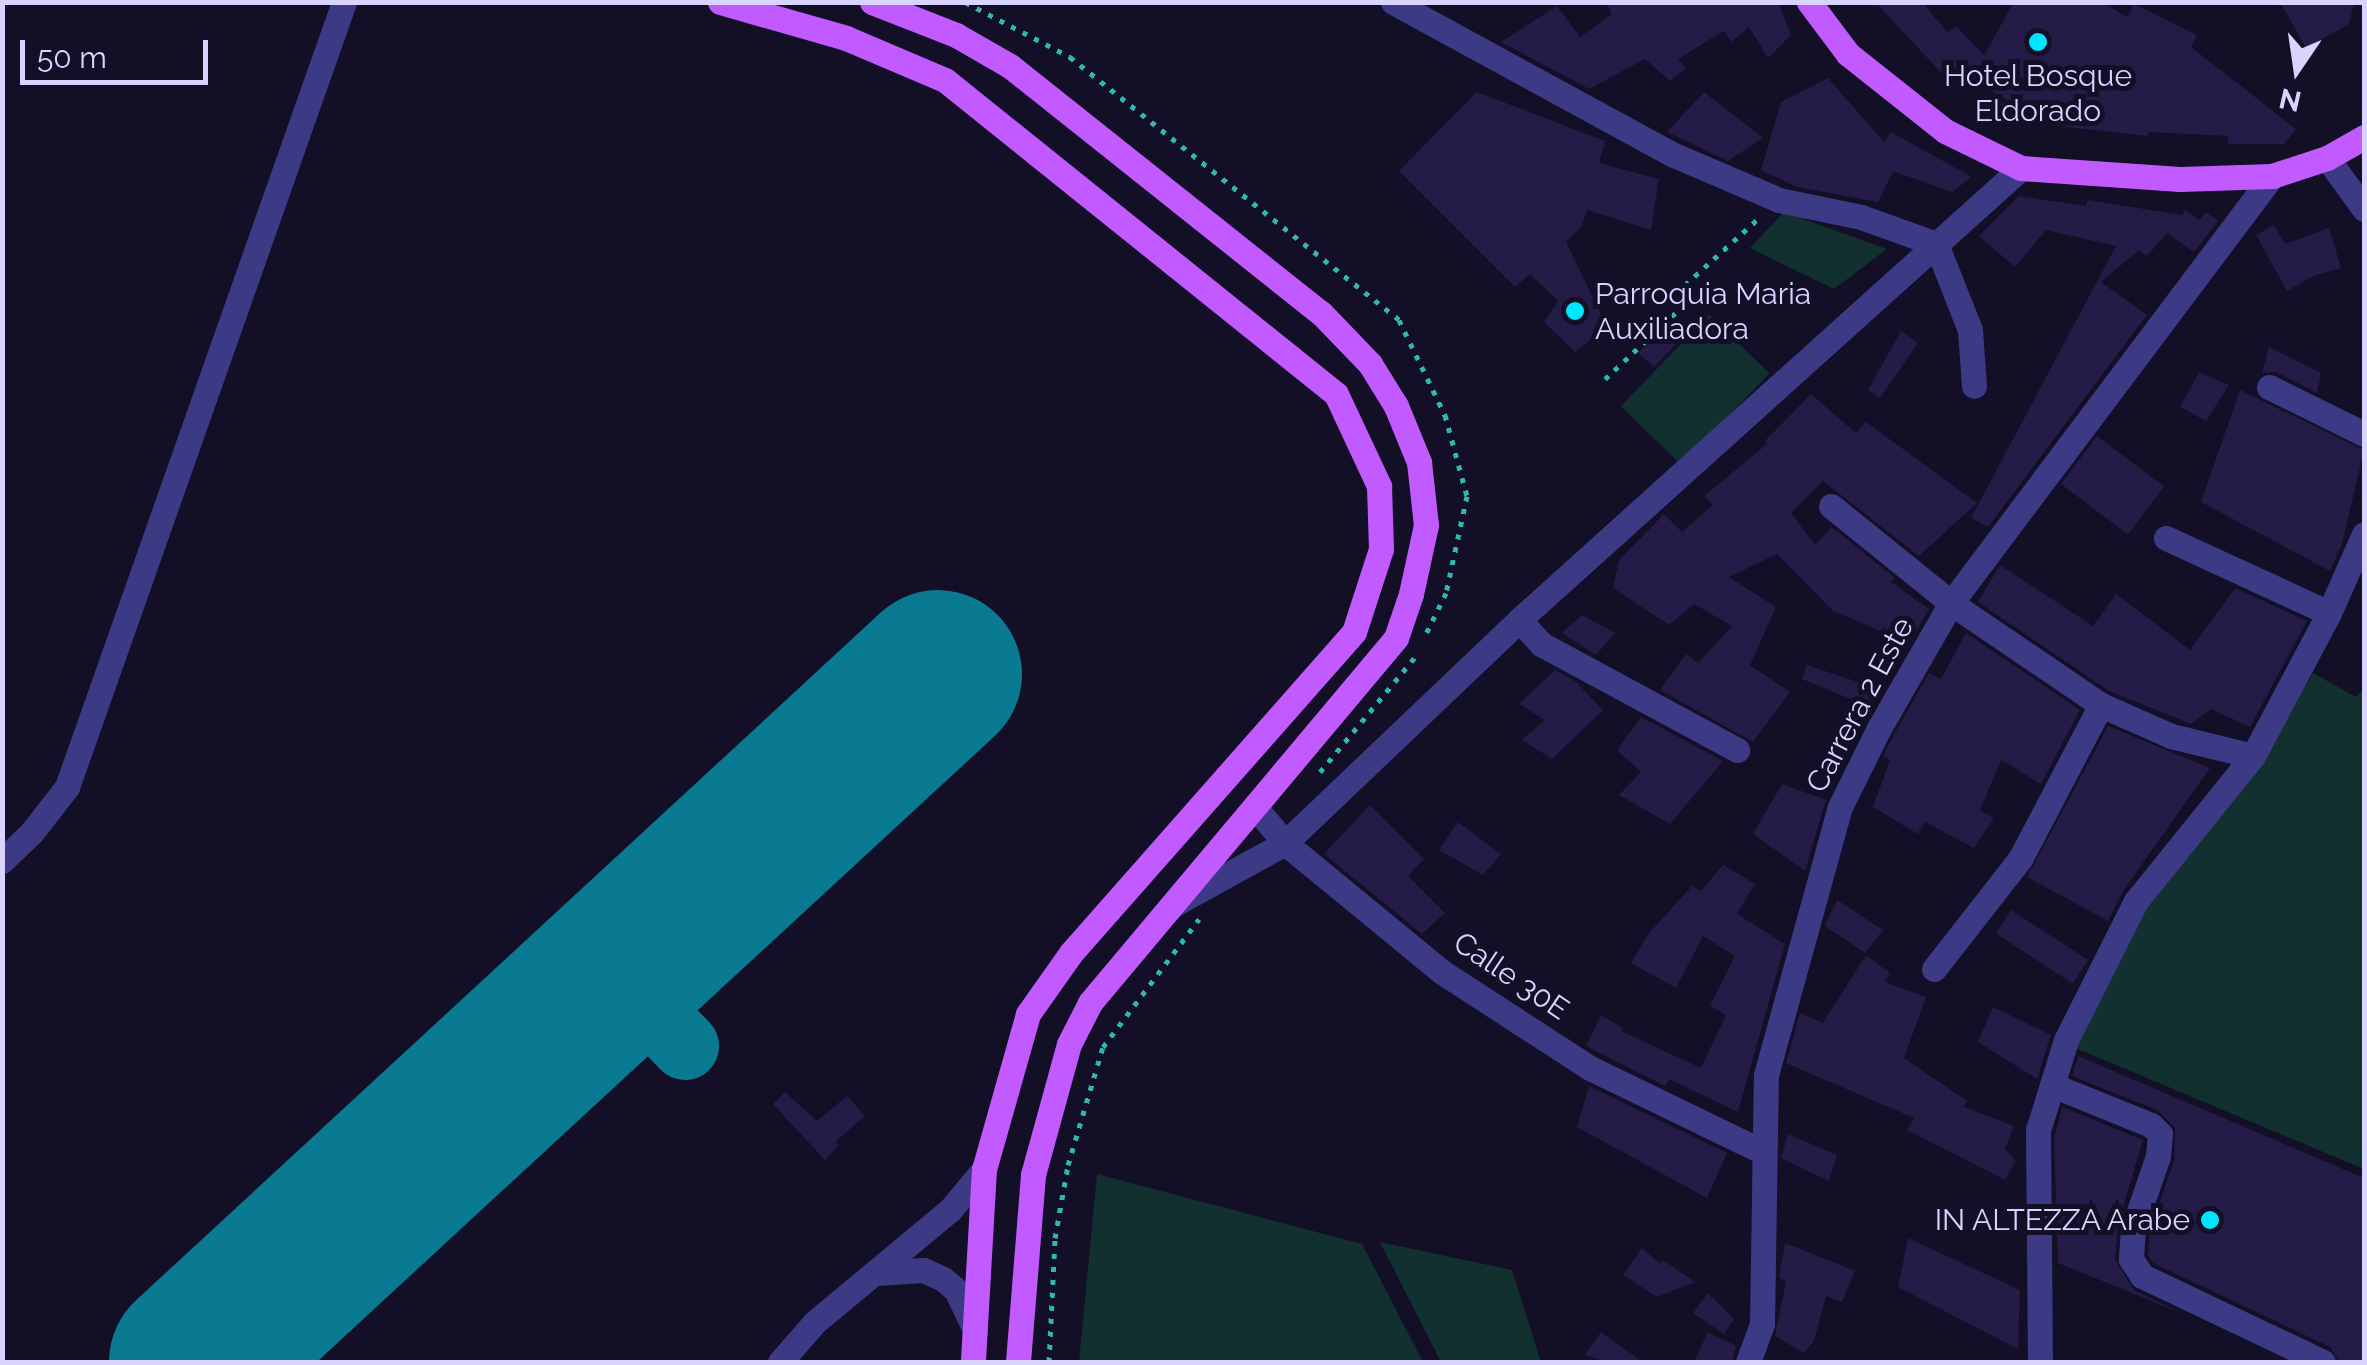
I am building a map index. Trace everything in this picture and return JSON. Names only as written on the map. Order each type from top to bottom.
[{"type":"main road","points":[[720,2],[846,38],[945,80],[1336,394],[1379,486],[1381,549],[1354,632],[1071,953],[1028,1014],[984,1169],[973,1362]]},
{"type":"main road","points":[[872,2],[956,35],[1010,66],[1321,313],[1370,364],[1396,406],[1419,462],[1426,525],[1411,594],[1396,638],[1090,1003],[1054,1086],[1033,1175],[1018,1362]]},
{"type":"main road","points":[[1809,2],[1848,54],[1945,131],[2020,168],[2180,179],[2272,176],[2327,158],[2364,137]]},
{"type":"street","points":[[2,861],[32,832],[67,787],[344,2]]},
{"type":"street","points":[[1393,2],[1674,156],[1780,200],[1860,217],[1936,244],[1970,330],[1974,386]]},
{"type":"street","points":[[2327,158],[2364,209]]},
{"type":"street","points":[[1172,906],[1232,876],[1285,843],[1519,620],[2020,168]]},
{"type":"street","name":"Carrera 2 Este","points":[[1748,1362],[1762,1324],[1766,1075],[1840,808],[1878,730],[1952,603],[2272,176]]},
{"type":"street","points":[[2269,387],[2364,434]]},
{"type":"street","points":[[1831,506],[1952,603],[2101,705],[2171,736],[2254,756]]},
{"type":"street","points":[[2040,1362],[2038,1130],[2066,1040],[2136,901],[2254,756],[2330,613],[2364,534]]},
{"type":"street","points":[[2166,538],[2330,613]]},
{"type":"street","points":[[1519,620],[1540,644],[1737,750]]},
{"type":"street","points":[[1934,969],[2020,859],[2101,705]]},
{"type":"street","name":"Calle 30E","points":[[1255,807],[1285,843],[1442,972],[1574,1058],[1764,1152]]},
{"type":"street","points":[[2052,1085],[2136,1118],[2160,1134],[2158,1156],[2133,1229],[2131,1259],[2142,1276],[2323,1362]]},
{"type":"street","points":[[780,1362],[815,1322],[950,1210],[984,1169]]},
{"type":"street","points":[[876,1273],[922,1270],[943,1278],[956,1290],[975,1330]]},
{"type":"path","points":[[965,2],[1070,57],[1399,320],[1445,415],[1467,496],[1446,593],[1414,659],[1316,777]]},
{"type":"path","points":[[1605,379],[1686,304],[1685,284],[1780,200]]},
{"type":"path","points":[[1049,1362],[1058,1220],[1068,1164],[1103,1047],[1232,876]]},
{"type":"green space","points":[[1784,212],[1887,249],[1834,289],[1750,248]]},
{"type":"green space","points":[[1709,315],[1769,373],[1681,465],[1621,406]]},
{"type":"green space","points":[[2313,673],[2356,697],[2364,688],[2364,1169],[2073,1047],[2135,920],[2260,763]]},
{"type":"green space","points":[[1097,1174],[1362,1244],[1423,1362],[1079,1362]]},
{"type":"green space","points":[[1380,1242],[1512,1270],[1541,1362],[1441,1362]]},
{"type":"building","points":[[1606,2],[1778,2],[1791,35],[1768,58],[1749,27],[1731,42],[1724,31],[1678,59],[1686,68],[1670,81],[1645,59],[1589,89],[1501,42],[1557,6],[1580,37],[1612,14]]},
{"type":"building","points":[[1875,2],[1922,2],[1948,33],[1956,26],[1984,55],[2014,2],[2102,2],[2127,17],[2134,4],[2197,35],[2191,47],[2296,129],[2284,144],[2228,144],[2228,136],[2149,132],[2147,136],[2050,125],[1959,72],[1949,81]]},
{"type":"building","points":[[2280,2],[2354,2],[2349,24],[2306,48]]},
{"type":"building","points":[[1828,78],[1884,142],[1891,132],[1972,177],[1952,192],[1893,171],[1878,202],[1797,187],[1761,170],[1781,102]]},
{"type":"building","points":[[1477,92],[1605,141],[1599,163],[1659,179],[1651,230],[1587,210],[1582,226],[1566,242],[1607,327],[1575,352],[1544,322],[1558,301],[1530,274],[1515,287],[1399,171]]},
{"type":"building","points":[[1704,92],[1763,138],[1728,161],[1667,132]]},
{"type":"building","points":[[2019,196],[2086,206],[2088,200],[2182,215],[2185,210],[2200,220],[2206,212],[2218,221],[2194,252],[2167,233],[2147,256],[2139,250],[2101,282],[2147,315],[1988,527],[1971,518],[2116,246],[2046,230],[2015,267],[1979,236]]},
{"type":"building","points":[[2274,225],[2285,244],[2329,228],[2341,268],[2313,276],[2287,291],[2256,235]]},
{"type":"building","points":[[1665,329],[1676,344],[1654,367],[1638,353]]},
{"type":"building","points":[[1901,331],[1918,343],[1880,398],[1868,390]]},
{"type":"building","points":[[2269,347],[2321,373],[2317,393],[2276,372],[2262,373]]},
{"type":"building","points":[[2199,372],[2229,385],[2206,421],[2180,407]]},
{"type":"building","points":[[2240,390],[2364,450],[2342,544],[2330,571],[2201,502]]},
{"type":"building","points":[[1811,394],[1856,433],[1866,422],[1977,503],[1919,556],[1823,481],[1791,513],[1815,545],[1832,527],[1895,578],[1891,582],[1929,609],[1909,643],[1833,611],[1777,554],[1729,577],[1776,607],[1750,665],[1790,692],[1753,742],[1660,690],[1686,654],[1698,663],[1732,626],[1694,604],[1669,625],[1613,588],[1619,560],[1664,514],[1682,532],[1713,505],[1704,496],[1767,444],[1765,441]]},
{"type":"building","points":[[2097,436],[2164,487],[2128,534],[2061,484]]},
{"type":"building","points":[[2000,565],[2093,626],[2116,594],[2190,650],[2235,588],[2307,621],[2250,727],[2211,709],[2191,724],[2109,691],[1978,602]]},
{"type":"building","points":[[1582,615],[1615,633],[1596,655],[1562,633]]},
{"type":"building","points":[[1966,633],[2080,710],[2041,784],[2001,760],[1980,810],[1994,818],[1974,848],[1925,822],[1918,834],[1873,807],[1890,760],[1883,756],[1892,738],[1929,673],[1941,679]]},
{"type":"building","points":[[1807,665],[1882,690],[1872,708],[1802,679]]},
{"type":"building","points":[[1555,670],[1575,681],[1603,710],[1552,759],[1522,740],[1545,720],[1519,704]]},
{"type":"building","points":[[1641,717],[1723,761],[1670,824],[1619,795],[1641,772],[1617,750]]},
{"type":"building","points":[[2108,726],[2210,768],[2123,891],[2108,921],[2027,877]]},
{"type":"building","points":[[1782,784],[1826,800],[1805,871],[1753,834]]},
{"type":"building","points":[[1370,805],[1424,859],[1408,876],[1445,913],[1422,934],[1324,854]]},
{"type":"building","points":[[1458,822],[1501,854],[1483,875],[1439,850]]},
{"type":"building","points":[[1723,865],[1755,884],[1737,914],[1785,944],[1738,1112],[1669,1079],[1665,1086],[1586,1046],[1601,1015],[1623,1028],[1621,1031],[1701,1068],[1726,1015],[1710,1006],[1735,956],[1703,936],[1676,988],[1631,963],[1649,933],[1692,886],[1701,891]]},
{"type":"building","points":[[1837,900],[1883,930],[1865,953],[1825,926]]},
{"type":"building","points":[[2011,910],[2088,960],[2073,984],[1996,933]]},
{"type":"building","points":[[1866,955],[1890,973],[1885,982],[1926,997],[1904,1058],[1967,1101],[1964,1107],[2014,1126],[2005,1149],[2016,1161],[2005,1180],[1907,1130],[1914,1118],[1786,1063],[1800,1013],[1823,1023]]},
{"type":"building","points":[[1993,1007],[2051,1035],[2037,1079],[1978,1042]]},
{"type":"building","points":[[2078,1056],[2364,1178],[2364,1362],[2339,1362],[2330,1347],[2153,1263],[2148,1255],[2149,1232],[2174,1161],[2175,1128],[2157,1110],[2072,1076]]},
{"type":"building","points":[[1589,1086],[1727,1153],[1707,1198],[1577,1127]]},
{"type":"building","points":[[785,1092],[817,1121],[847,1096],[865,1116],[835,1142],[839,1145],[825,1160],[773,1104]]},
{"type":"building","points":[[2062,1107],[2143,1140],[2118,1224],[2115,1259],[2134,1290],[2186,1315],[2058,1263],[2054,1139]]},
{"type":"building","points":[[1788,1134],[1837,1155],[1829,1181],[1781,1158]]},
{"type":"building","points":[[1908,1238],[2020,1290],[2018,1349],[1898,1287]]},
{"type":"building","points":[[1785,1243],[1855,1271],[1842,1302],[1826,1296],[1814,1341],[1804,1353],[1775,1336],[1786,1281],[1779,1278]]},
{"type":"building","points":[[1642,1248],[1660,1264],[1663,1260],[1695,1282],[1657,1297],[1623,1275]]},
{"type":"building","points":[[1708,1293],[1734,1319],[1724,1334],[1693,1313]]},
{"type":"building","points":[[1601,1332],[1643,1362],[1608,1362],[1585,1355]]},
{"type":"building","points":[[1708,1332],[1736,1346],[1732,1362],[1694,1362]]},
{"type":"taxiway","points":[[614,973],[685,1046]]},
{"type":"runway","points":[[193,1362],[938,674]]},
{"type":"place","name":"Hotel Bosque Eldorado","points":[[2038,42]]},
{"type":"place","name":"Parroquia Maria Auxiliadora","points":[[1575,311]]},
{"type":"place","name":"IN ALTEZZA Arabe","points":[[2210,1220]]}]
